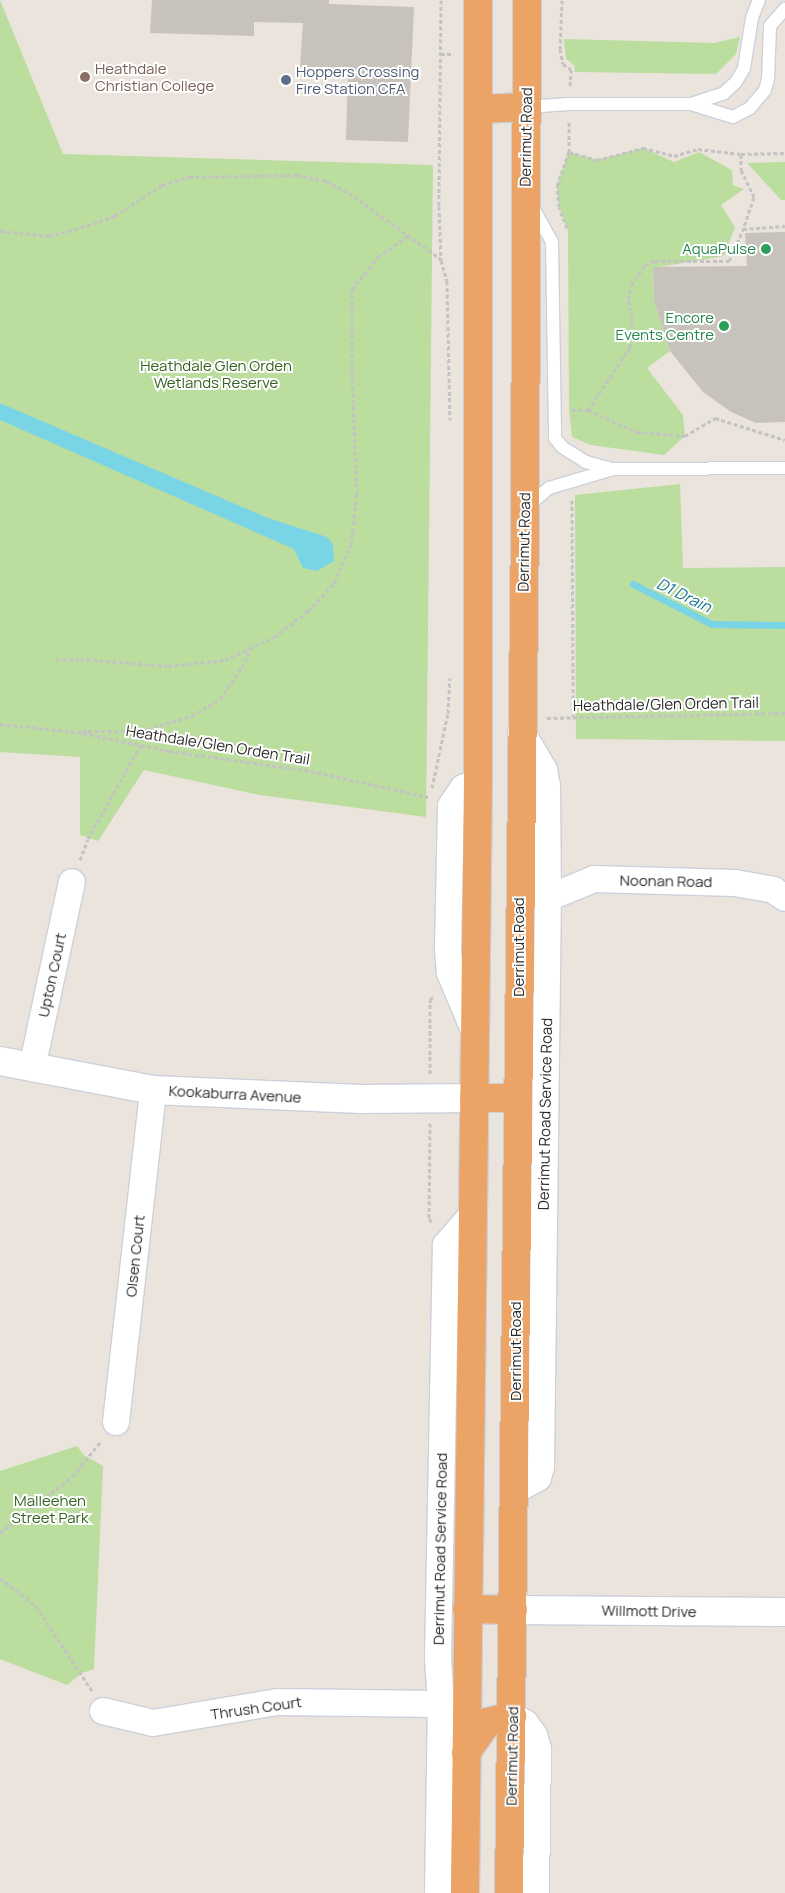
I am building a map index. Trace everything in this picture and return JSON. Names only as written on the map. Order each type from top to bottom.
[{"type":"highway","points":[[465,1893],[478,782],[478,0]]},
{"type":"highway","name":"Derrimut Road","points":[[509,1893],[516,1490],[521,731],[525,518],[527,0]]},
{"type":"highway","points":[[478,109],[526,107]]},
{"type":"highway","points":[[474,1098],[518,1098]]},
{"type":"highway","points":[[467,1609],[513,1610]]},
{"type":"highway","points":[[466,1753],[488,1722],[512,1716]]},
{"type":"street","name":"Derrimut Road Service Road","points":[[516,1490],[538,1478],[541,1467],[548,898],[547,786],[544,770],[521,731]]},
{"type":"street","points":[[474,1031],[448,963],[450,828],[454,797],[463,788],[478,782]]},
{"type":"street","name":"Noonan Road","points":[[548,898],[594,880],[735,883],[773,890],[785,898]]},
{"type":"street","name":"Upton Court","points":[[32,1068],[72,882]]},
{"type":"street","name":"Kookaburra Avenue","points":[[0,1061],[153,1090],[361,1099],[474,1098]]},
{"type":"street","name":"Olsen Court","points":[[116,1422],[153,1090]]},
{"type":"street","name":"Derrimut Road Service Road","points":[[438,1893],[440,1704],[438,1668],[446,1245],[472,1215]]},
{"type":"street","name":"Willmott Drive","points":[[513,1610],[785,1612]]},
{"type":"street","name":"Thrush Court","points":[[103,1711],[153,1723],[278,1702],[440,1704]]},
{"type":"street","points":[[512,1716],[525,1723],[534,1735],[538,1749],[536,1893]]},
{"type":"lane","points":[[691,104],[724,93],[736,82],[744,68],[752,18],[759,0]]},
{"type":"lane","points":[[526,107],[569,104],[691,104],[732,117],[750,108],[764,90],[768,78],[770,26],[785,8]]},
{"type":"lane","points":[[525,196],[552,242],[556,438],[562,448],[586,462],[613,469]]},
{"type":"lane","points":[[525,518],[534,500],[549,488],[613,469],[785,468]]},
{"type":"path","points":[[441,0],[442,260],[447,281],[450,431]]},
{"type":"path","points":[[561,54],[562,0]]},
{"type":"path","points":[[569,152],[597,160],[642,148],[674,156],[698,149],[741,154],[785,153]]},
{"type":"path","points":[[588,410],[630,346],[632,317],[628,300],[637,273],[654,261],[729,261],[744,229],[754,196],[741,170],[741,154]]},
{"type":"path","points":[[0,231],[49,236],[87,226],[115,216],[162,185],[189,177],[296,175],[326,181],[349,193],[442,260]]},
{"type":"path","points":[[744,229],[785,226]]},
{"type":"path","points":[[56,660],[80,659],[168,666],[225,660],[274,637],[308,611],[334,583],[351,544],[357,494],[352,377],[352,289],[378,257],[408,236]]},
{"type":"path","points":[[569,410],[588,410],[636,432],[685,436],[715,418],[785,440]]},
{"type":"path","points":[[571,480],[573,717]]},
{"type":"path","points":[[70,731],[140,732],[192,716],[220,699],[242,668],[250,648]]},
{"type":"path","points":[[450,676],[448,712],[431,798],[431,819],[450,828]]},
{"type":"path","name":"Heathdale/Glen Orden Trail","points":[[548,718],[785,713]]},
{"type":"path","name":"Heathdale/Glen Orden Trail","points":[[0,724],[70,731],[140,746],[311,771],[431,798]]},
{"type":"path","points":[[72,882],[88,839],[140,746]]},
{"type":"path","points":[[0,1533],[73,1476],[116,1422]]},
{"type":"path","points":[[0,1578],[36,1606],[82,1673],[103,1711]]},
{"type":"green space","name":"Heathdale Glen Orden Wetlands Reserve","points":[[0,0],[63,154],[433,165],[426,817],[260,795],[144,770],[98,841],[80,835],[80,757],[0,752]]},
{"type":"green space","points":[[740,37],[736,54],[716,74],[575,72],[574,65],[566,59],[564,39],[714,43]]},
{"type":"green space","points":[[643,148],[674,162],[699,152],[732,170],[733,185],[744,189],[721,205],[735,227],[724,256],[653,268],[654,300],[670,351],[647,368],[683,415],[685,436],[664,455],[591,445],[572,437],[569,410],[568,231],[559,207],[557,186],[569,152],[597,160]]},
{"type":"green space","points":[[785,162],[785,200],[781,200],[747,163]]},
{"type":"green space","points":[[680,484],[683,568],[785,567],[785,741],[576,739],[575,495]]},
{"type":"green space","name":"Malleehen Street Park","points":[[77,1446],[84,1455],[103,1466],[94,1669],[82,1673],[67,1685],[0,1659],[0,1471]]},
{"type":"water","points":[[0,403],[268,518],[327,537],[333,545],[334,561],[317,571],[303,568],[294,549],[0,420]]},
{"type":"building","points":[[152,0],[329,0],[329,4],[414,7],[408,142],[346,140],[348,67],[300,67],[303,23],[254,22],[254,36],[150,33]]},
{"type":"building","name":"Encore Events Centre","points":[[785,232],[785,422],[756,423],[731,412],[703,392],[670,351],[654,300],[653,267],[747,266],[745,233]]},
{"type":"waterway","name":"D1 Drain","points":[[633,584],[712,624],[785,625]]},
{"type":"place","name":"Heathdale Christian College","points":[[85,77]]},
{"type":"place","name":"Hoppers Crossing Fire Station CFA","points":[[286,80]]},
{"type":"place","name":"AquaPulse","points":[[766,249]]},
{"type":"place","name":"Encore Events Centre","points":[[724,326]]}]
